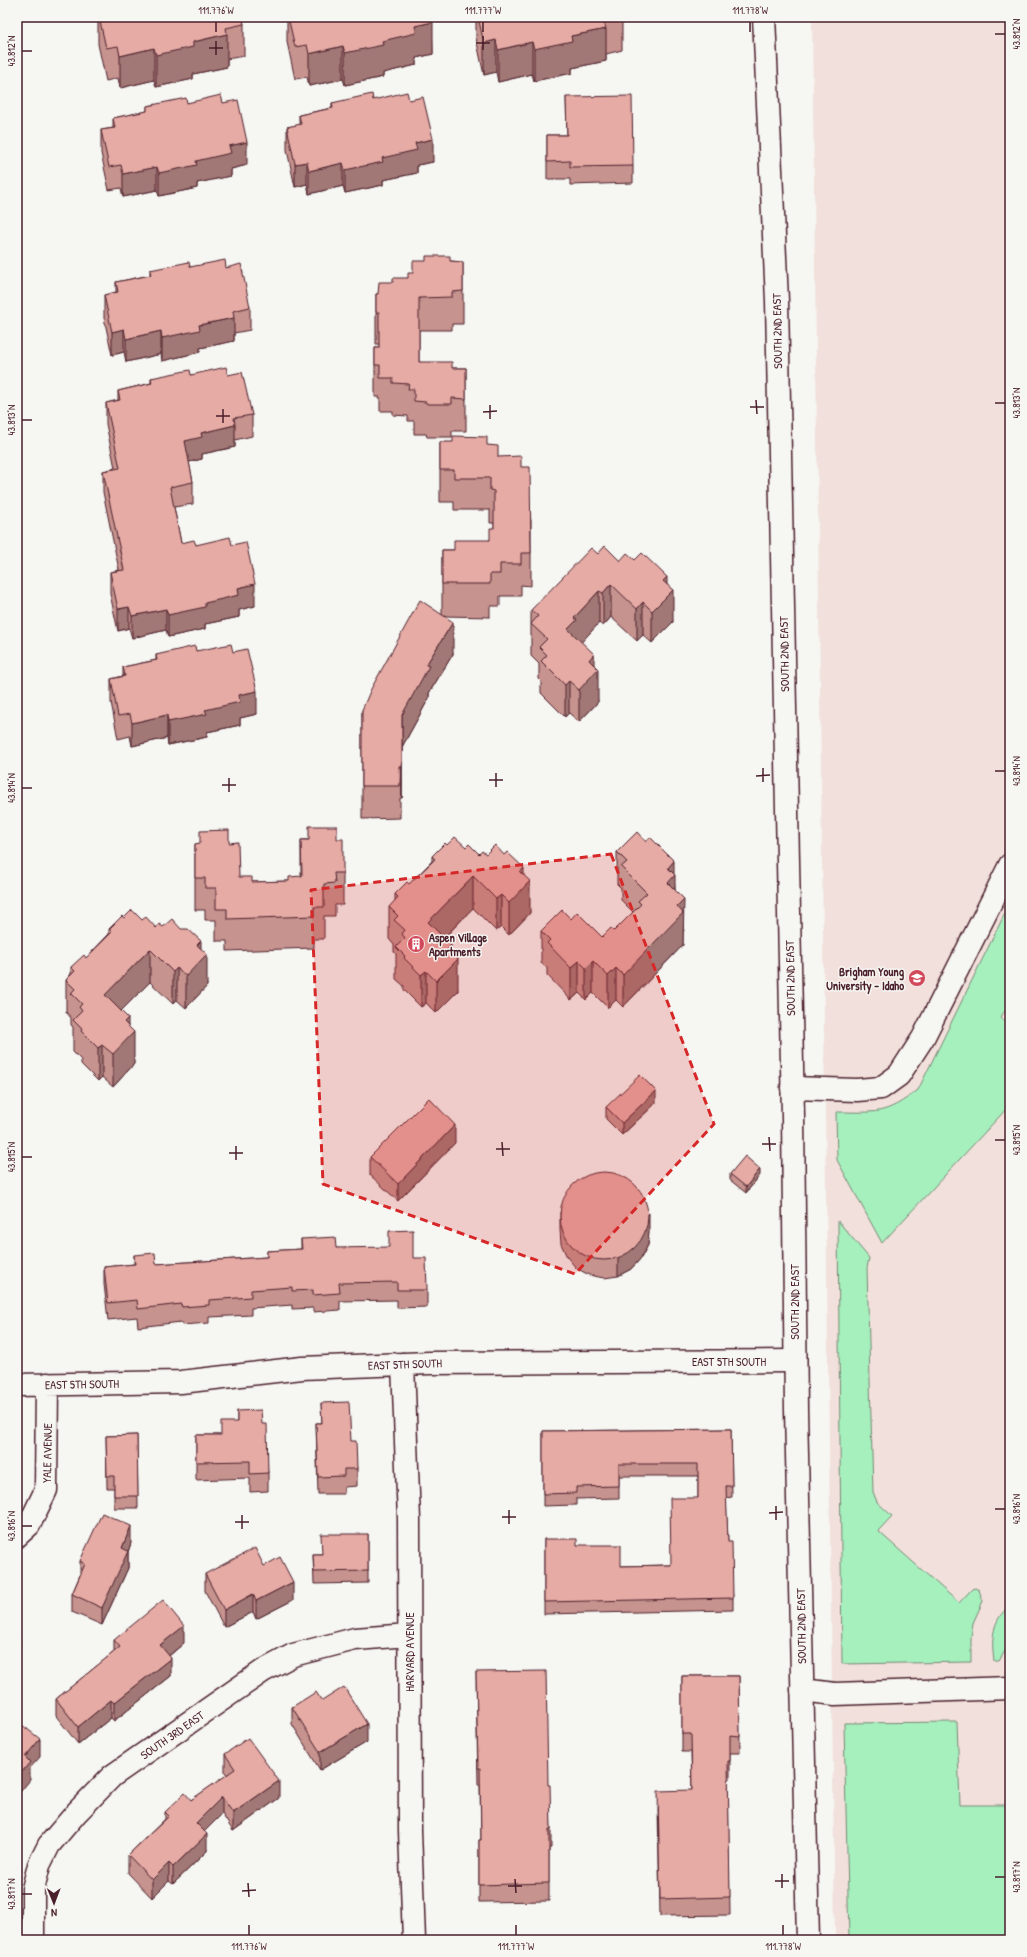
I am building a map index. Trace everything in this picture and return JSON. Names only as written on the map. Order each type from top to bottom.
[{"type":"street","name":"SOUTH 2ND EAST","points":[[764,17],[777,302],[792,1088],[795,1361],[808,1940]]},
{"type":"street","points":[[792,1088],[857,1090],[880,1088],[899,1075],[924,1038],[1010,865]]},
{"type":"street","name":"EAST 5TH SOUTH","points":[[17,1385],[181,1382],[302,1368],[403,1364],[795,1361]]},
{"type":"street","name":"HARVARD AVENUE","points":[[403,1364],[409,1520],[410,1831],[414,1940]]},
{"type":"street","name":"YALE AVENUE","points":[[17,1536],[29,1525],[46,1490],[48,1463],[47,1384]]},
{"type":"street","name":"SOUTH 3RD EAST","points":[[33,1940],[33,1889],[38,1865],[49,1845],[77,1812],[112,1776],[263,1671],[293,1655],[356,1639],[409,1635]]},
{"type":"street","points":[[802,1690],[835,1694],[1010,1688]]},
{"type":"highlighted area","points":[[611,854],[714,1124],[575,1274],[323,1184],[311,890]]},
{"type":"shaded area","name":"Brigham Young University - Idaho","points":[[812,17],[1010,17],[1010,1940],[835,1940]]},
{"type":"green space","points":[[1010,903],[1010,1005],[1000,1017],[1010,1026],[1010,1029],[1007,1032],[1010,1035],[1010,1105],[882,1243],[837,1160],[836,1112],[880,1111],[897,1104],[918,1090]]},
{"type":"green space","points":[[838,1221],[869,1258],[867,1268],[873,1492],[877,1502],[892,1516],[878,1531],[959,1603],[972,1589],[975,1588],[979,1590],[983,1601],[973,1623],[971,1637],[971,1662],[842,1664]]},
{"type":"green space","points":[[1010,1606],[1010,1643],[999,1661],[994,1661],[994,1630],[999,1617]]},
{"type":"green space","points":[[957,1722],[960,1805],[1010,1805],[1010,1940],[849,1940],[844,1723]]},
{"type":"building","points":[[99,17],[242,17],[244,24],[226,28],[227,34],[193,42],[193,47],[156,55],[154,48],[120,56],[118,46],[106,48]]},
{"type":"building","points":[[288,17],[432,17],[433,22],[415,26],[416,33],[382,41],[383,45],[345,53],[343,46],[309,54],[307,45],[295,47]]},
{"type":"building","points":[[478,17],[622,18],[604,22],[606,29],[571,36],[572,41],[534,49],[532,42],[498,50],[496,40],[484,43]]},
{"type":"building","points":[[407,92],[409,100],[423,97],[433,139],[415,143],[417,150],[382,158],[383,162],[345,170],[343,163],[309,171],[307,162],[295,164],[287,127],[301,124],[299,115],[333,108],[332,103],[372,94],[373,100]]},
{"type":"building","points":[[221,95],[223,103],[238,100],[247,142],[229,146],[231,153],[196,161],[197,165],[159,173],[157,167],[123,174],[121,165],[109,167],[101,130],[115,128],[113,118],[147,111],[147,106],[186,98],[187,103]]},
{"type":"building","points":[[632,96],[633,166],[570,167],[570,161],[547,162],[547,135],[567,135],[566,97]]},
{"type":"building","points":[[426,256],[450,256],[450,261],[463,262],[463,291],[452,292],[452,297],[419,298],[419,362],[452,362],[452,368],[466,368],[466,399],[452,398],[452,404],[427,404],[426,402],[414,401],[414,389],[408,389],[409,384],[393,383],[393,378],[380,378],[380,365],[375,365],[375,348],[379,348],[379,312],[376,312],[376,294],[378,294],[379,282],[393,282],[393,278],[408,278],[408,273],[413,273],[413,261],[426,261]]},
{"type":"building","points":[[225,260],[226,268],[241,264],[250,307],[233,311],[234,318],[199,325],[200,330],[162,338],[161,331],[126,339],[124,329],[112,332],[104,295],[118,292],[116,282],[151,275],[150,270],[189,262],[190,267]]},
{"type":"building","points":[[226,367],[228,375],[242,372],[252,415],[234,418],[235,425],[201,433],[202,437],[185,441],[193,482],[170,487],[181,543],[194,540],[196,545],[230,537],[232,545],[246,542],[255,584],[238,588],[239,595],[205,603],[205,607],[168,615],[166,609],[132,616],[129,607],[118,609],[110,572],[124,570],[103,471],[120,468],[106,403],[120,400],[118,391],[152,383],[151,378],[190,370],[191,375]]},
{"type":"building","points":[[453,436],[487,437],[487,445],[498,446],[498,457],[521,456],[521,467],[530,467],[531,553],[521,553],[521,564],[500,564],[500,574],[490,574],[490,584],[442,584],[442,550],[454,550],[454,540],[490,540],[490,528],[494,528],[494,491],[490,490],[490,478],[454,478],[454,470],[440,470],[440,442],[453,442]]},
{"type":"building","points":[[605,546],[620,561],[627,553],[635,560],[642,553],[667,577],[663,581],[673,590],[652,611],[643,602],[637,609],[611,584],[603,593],[599,591],[574,618],[577,620],[568,629],[594,654],[589,660],[598,669],[579,690],[569,681],[565,685],[541,661],[547,655],[539,647],[547,639],[531,624],[538,616],[531,610],[591,548],[598,554]]},
{"type":"building","points":[[420,600],[453,622],[426,665],[429,666],[402,715],[402,766],[399,766],[400,786],[362,786],[362,710],[371,689]]},
{"type":"building","points":[[231,644],[233,652],[247,649],[257,691],[239,695],[240,702],[205,710],[207,714],[168,722],[167,715],[132,723],[130,714],[118,716],[111,679],[125,676],[123,667],[157,660],[156,655],[195,646],[196,651]]},
{"type":"building","points":[[309,826],[337,826],[337,839],[343,839],[343,873],[334,873],[335,883],[324,884],[324,907],[314,907],[314,916],[227,919],[227,909],[216,909],[216,888],[205,888],[205,878],[195,878],[195,844],[200,843],[200,831],[229,830],[229,843],[238,842],[239,877],[252,877],[252,882],[289,881],[289,877],[302,876],[301,840],[309,840]]},
{"type":"building","points":[[637,832],[646,842],[650,837],[674,861],[668,868],[675,875],[668,883],[684,899],[677,906],[683,913],[623,975],[616,968],[608,976],[593,961],[586,968],[579,961],[571,968],[547,943],[550,940],[541,931],[562,910],[571,919],[577,912],[602,937],[611,928],[614,931],[641,904],[638,901],[647,893],[621,867],[627,862],[617,852]]},
{"type":"building","points":[[455,837],[466,847],[469,844],[479,854],[482,851],[486,854],[495,845],[504,855],[507,852],[524,868],[520,872],[530,881],[509,903],[501,895],[496,899],[473,876],[428,922],[451,945],[448,949],[458,959],[436,981],[426,971],[421,975],[404,958],[405,956],[396,947],[405,938],[402,934],[405,930],[394,920],[398,916],[389,907],[398,897],[395,894],[407,882],[409,884],[435,859],[432,856],[445,843],[447,845]]},
{"type":"building","points":[[132,910],[142,920],[146,917],[156,928],[159,924],[163,927],[172,919],[181,929],[188,929],[201,941],[197,945],[207,954],[186,976],[177,968],[173,972],[150,949],[105,995],[128,1018],[124,1022],[134,1032],[113,1054],[102,1045],[98,1048],[81,1031],[82,1029],[73,1020],[82,1011],[79,1007],[82,1004],[71,993],[75,989],[66,980],[75,971],[71,967],[84,955],[86,958],[112,932],[109,929],[122,916],[124,918]]},
{"type":"building","points":[[640,1075],[656,1091],[622,1123],[606,1107]]},
{"type":"building","points":[[429,1098],[455,1125],[398,1184],[370,1157]]},
{"type":"building","points":[[745,1156],[760,1169],[746,1187],[730,1174]]},
{"type":"building","points":[[604,1172],[621,1175],[629,1179],[641,1191],[645,1199],[648,1216],[645,1233],[641,1241],[629,1253],[621,1257],[604,1260],[587,1257],[579,1253],[567,1241],[563,1233],[560,1216],[563,1199],[567,1191],[579,1179],[587,1175]]},
{"type":"building","points":[[413,1230],[413,1258],[426,1258],[427,1290],[397,1290],[397,1282],[339,1283],[340,1293],[313,1295],[313,1290],[292,1291],[292,1287],[251,1290],[251,1297],[209,1300],[209,1305],[182,1307],[181,1304],[138,1309],[137,1300],[108,1303],[104,1267],[135,1264],[134,1255],[155,1253],[156,1264],[267,1257],[267,1251],[302,1249],[301,1239],[335,1237],[336,1248],[389,1247],[389,1231]]},
{"type":"building","points":[[349,1402],[351,1441],[356,1441],[357,1469],[344,1469],[344,1476],[318,1477],[316,1423],[322,1423],[321,1403]]},
{"type":"building","points":[[261,1410],[262,1424],[267,1424],[268,1473],[250,1474],[250,1461],[196,1462],[196,1435],[221,1435],[221,1422],[237,1422],[237,1411]]},
{"type":"building","points":[[731,1429],[732,1486],[726,1486],[728,1542],[732,1542],[733,1598],[544,1602],[544,1539],[577,1539],[577,1545],[621,1545],[621,1566],[671,1565],[670,1498],[698,1498],[698,1464],[619,1464],[619,1486],[576,1487],[576,1493],[543,1494],[543,1431]]},
{"type":"building","points":[[137,1435],[138,1496],[114,1496],[114,1476],[107,1476],[106,1436]]},
{"type":"building","points":[[102,1513],[131,1526],[122,1548],[128,1551],[102,1608],[72,1594],[85,1564],[80,1561]]},
{"type":"building","points":[[321,1534],[368,1534],[368,1571],[314,1572],[313,1554],[322,1554]]},
{"type":"building","points":[[255,1548],[264,1566],[280,1557],[293,1582],[256,1601],[253,1594],[224,1610],[205,1574]]},
{"type":"building","points":[[163,1600],[184,1626],[160,1645],[171,1658],[114,1703],[111,1700],[78,1727],[56,1699],[120,1647],[114,1640]]},
{"type":"building","points":[[17,1631],[20,1637],[17,1638]]},
{"type":"building","points":[[546,1671],[548,1785],[550,1785],[551,1830],[549,1830],[549,1883],[479,1885],[479,1840],[481,1840],[480,1768],[478,1768],[476,1672]]},
{"type":"building","points":[[682,1676],[739,1676],[740,1736],[730,1735],[730,1761],[728,1761],[730,1897],[660,1899],[658,1791],[692,1790],[691,1734],[682,1734]]},
{"type":"building","points":[[344,1687],[367,1724],[320,1752],[292,1707],[316,1692],[322,1701]]},
{"type":"building","points":[[17,1721],[40,1739],[25,1757],[30,1762],[17,1778]]},
{"type":"building","points":[[248,1738],[279,1781],[233,1813],[222,1797],[196,1823],[207,1834],[173,1867],[169,1863],[152,1880],[128,1855],[169,1816],[165,1812],[185,1793],[191,1800],[235,1769],[225,1754]]},
{"type":"place","name":"Aspen Village Apartments","points":[[416,944]]},
{"type":"place","name":"Brigham Young University - Idaho","points":[[917,978]]}]
